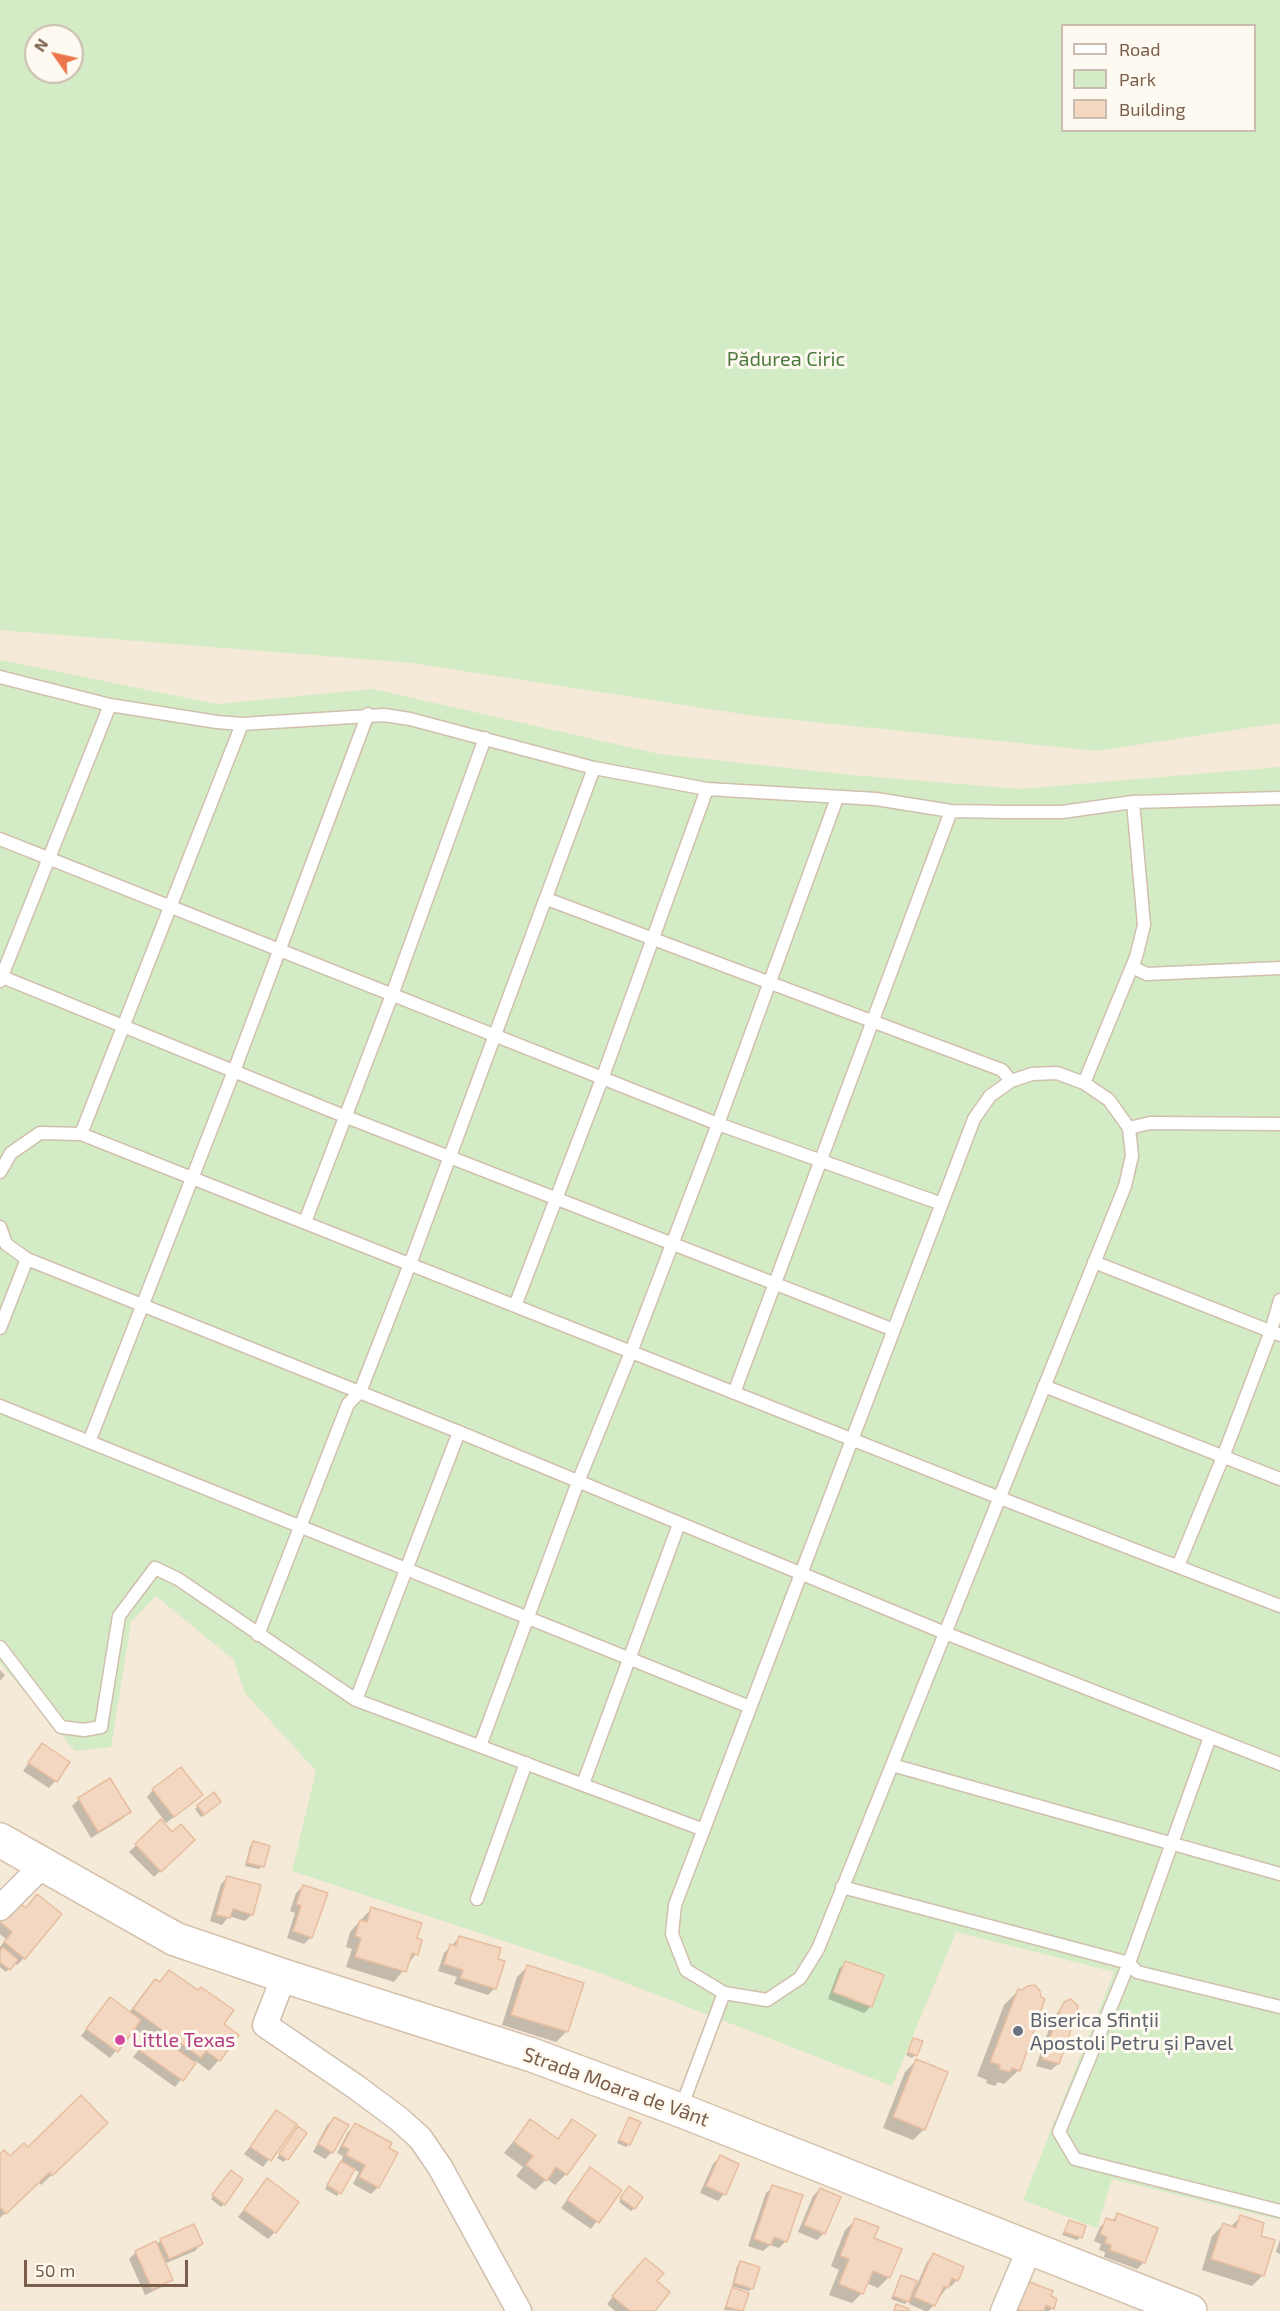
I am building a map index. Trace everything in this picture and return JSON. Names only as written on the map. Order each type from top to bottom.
[{"type":"main road","name":"Strada Moara de Vânt","points":[[0,1840],[42,1866],[175,1939],[532,2055],[680,2110],[1190,2311]]},
{"type":"street","points":[[0,1908],[42,1866]]},
{"type":"street","points":[[285,1976],[266,2025],[356,2087],[420,2138],[440,2167],[519,2311]]},
{"type":"street","points":[[1003,2311],[1030,2248]]},
{"type":"lane","points":[[0,677],[110,705],[242,724],[368,714],[410,719],[594,768],[707,789],[876,799],[951,811],[1062,812],[1133,802],[1280,798]]},
{"type":"lane","points":[[110,705],[1,978],[556,1200],[894,1330]]},
{"type":"lane","points":[[89,1442],[234,1071],[368,714]]},
{"type":"lane","points":[[81,1134],[242,724]]},
{"type":"lane","points":[[305,1222],[392,995],[485,738]]},
{"type":"lane","points":[[258,1635],[348,1404],[360,1392],[410,1264],[594,768]]},
{"type":"lane","points":[[515,1306],[654,939],[707,789]]},
{"type":"lane","points":[[480,1746],[526,1617],[718,1124],[837,798]]},
{"type":"lane","points":[[1084,1083],[1132,968],[1144,924],[1133,802]]},
{"type":"lane","points":[[734,1393],[951,811]]},
{"type":"lane","points":[[0,839],[718,1124],[942,1204]]},
{"type":"lane","points":[[547,899],[1002,1070],[1011,1081]]},
{"type":"lane","points":[[1132,968],[1147,974],[1280,968]]},
{"type":"lane","points":[[1057,1073],[1084,1083],[1109,1100],[1129,1128],[1132,1156],[1125,1186],[818,1948],[800,1978],[767,2000],[724,1993],[686,1970],[672,1934],[675,1905],[974,1119],[990,1096],[1011,1081],[1032,1074],[1057,1073]]},
{"type":"lane","points":[[1129,1128],[1150,1123],[1280,1124]]},
{"type":"lane","points":[[0,1172],[11,1153],[40,1132],[81,1134],[1000,1498],[1280,1606]]},
{"type":"lane","points":[[0,1227],[6,1244],[27,1259],[459,1432],[801,1575],[1280,1764]]},
{"type":"lane","points":[[0,1328],[27,1259]]},
{"type":"lane","points":[[1094,1262],[1275,1333]]},
{"type":"lane","points":[[1178,1566],[1275,1333],[1280,1300]]},
{"type":"lane","points":[[1044,1386],[1280,1479]]},
{"type":"lane","points":[[0,1406],[750,1707]]},
{"type":"lane","points":[[356,1700],[459,1432]]},
{"type":"lane","points":[[583,1784],[679,1524]]},
{"type":"lane","points":[[0,1647],[61,1728],[84,1730],[101,1727],[119,1616],[155,1569],[178,1579],[356,1700],[704,1830]]},
{"type":"lane","points":[[1210,1737],[1129,1963],[1059,2132],[1075,2158],[1280,2211]]},
{"type":"lane","points":[[477,1899],[526,1763]]},
{"type":"lane","points":[[892,1765],[1280,1874]]},
{"type":"lane","points":[[842,1887],[1129,1963],[1137,1972],[1280,2007]]},
{"type":"lane","points":[[680,2110],[724,1993]]},
{"type":"shaded area","points":[[0,532],[1280,656],[1280,2311],[0,2311]]},
{"type":"green space","name":"Pădurea Ciric","points":[[0,0],[1280,0],[1280,723],[1097,751],[755,716],[412,663],[0,630]]},
{"type":"green space","points":[[0,660],[217,704],[373,689],[659,754],[852,775],[1019,789],[1280,767],[1280,2220],[1112,2179],[1097,2228],[1023,2200],[1114,1972],[956,1932],[892,2086],[600,1973],[292,1871],[316,1771],[245,1693],[234,1660],[156,1596],[131,1622],[111,1747],[75,1751],[0,1663]]},
{"type":"building","points":[[42,1743],[70,1762],[57,1782],[28,1763]]},
{"type":"building","points":[[181,1767],[203,1795],[174,1817],[152,1789]]},
{"type":"building","points":[[110,1778],[131,1812],[98,1832],[78,1798]]},
{"type":"building","points":[[214,1792],[221,1802],[204,1815],[197,1805]]},
{"type":"building","points":[[161,1819],[172,1832],[181,1824],[195,1840],[161,1872],[135,1844]]},
{"type":"building","points":[[253,1841],[270,1846],[264,1867],[247,1863]]},
{"type":"building","points":[[227,1876],[261,1885],[253,1915],[233,1909],[230,1918],[216,1915]]},
{"type":"building","points":[[303,1885],[328,1893],[312,1938],[293,1931],[301,1906],[296,1904]]},
{"type":"building","points":[[37,1894],[62,1914],[25,1959],[4,1942],[12,1932],[0,1922],[17,1901],[26,1908]]},
{"type":"building","points":[[371,1907],[422,1923],[417,1938],[422,1940],[418,1955],[412,1953],[406,1972],[355,1957],[361,1938],[355,1936],[360,1920],[367,1922]]},
{"type":"building","points":[[459,1936],[501,1948],[498,1959],[505,1961],[496,1989],[460,1978],[463,1970],[444,1964],[450,1944],[456,1946]]},
{"type":"building","points":[[3,1947],[18,1960],[10,1970],[0,1962],[0,1951]]},
{"type":"building","points":[[845,1961],[884,1975],[872,2007],[833,1992]]},
{"type":"building","points":[[527,1965],[584,1983],[568,2032],[511,2015]]},
{"type":"building","name":"Little Texas","points":[[169,1970],[198,1990],[201,1987],[234,2010],[224,2024],[239,2035],[220,2061],[206,2051],[201,2058],[133,2009],[155,1979],[160,1982]]},
{"type":"building","name":"Biserica Sfinții Apostoli Petru și Pavel","points":[[1035,1985],[1041,1997],[1045,1999],[1020,2071],[1012,2068],[1010,2072],[999,2069],[1000,2065],[990,2062],[1018,1989],[1022,1990],[1027,1986]]},
{"type":"building","points":[[110,1997],[141,2020],[118,2052],[86,2029]]},
{"type":"building","points":[[1071,1999],[1078,2006],[1077,2013],[1059,2064],[1042,2059],[1060,2010],[1064,2002]]},
{"type":"building","points":[[152,2032],[196,2063],[183,2081],[139,2050]]},
{"type":"building","points":[[913,2038],[923,2041],[917,2056],[908,2052]]},
{"type":"building","points":[[916,2059],[948,2072],[925,2130],[893,2117]]},
{"type":"building","points":[[81,2095],[108,2123],[52,2176],[50,2172],[6,2214],[0,2207],[0,2154],[4,2150],[10,2156],[24,2143],[28,2147]]},
{"type":"building","points":[[276,2110],[297,2124],[271,2161],[250,2147]]},
{"type":"building","points":[[334,2117],[349,2125],[333,2153],[318,2144]]},
{"type":"building","points":[[629,2117],[641,2122],[630,2145],[619,2140]]},
{"type":"building","points":[[530,2119],[558,2139],[572,2119],[596,2135],[567,2175],[556,2167],[547,2181],[526,2165],[533,2156],[514,2142]]},
{"type":"building","points":[[355,2123],[392,2143],[389,2148],[398,2153],[379,2188],[359,2177],[365,2165],[346,2155],[349,2149],[342,2146]]},
{"type":"building","points":[[298,2126],[307,2133],[288,2160],[279,2154]]},
{"type":"building","points":[[720,2155],[739,2164],[726,2195],[706,2186]]},
{"type":"building","points":[[341,2161],[355,2169],[341,2194],[327,2185]]},
{"type":"building","points":[[590,2167],[622,2190],[599,2223],[567,2200]]},
{"type":"building","points":[[231,2170],[243,2179],[225,2205],[212,2195]]},
{"type":"building","points":[[267,2178],[299,2202],[276,2233],[244,2210]]},
{"type":"building","points":[[772,2185],[803,2195],[787,2242],[774,2237],[771,2245],[754,2239]]},
{"type":"building","points":[[629,2186],[643,2197],[635,2209],[620,2198]]},
{"type":"building","points":[[820,2188],[841,2197],[825,2234],[804,2225]]},
{"type":"building","points":[[1117,2213],[1158,2228],[1145,2263],[1110,2250],[1111,2245],[1105,2243],[1107,2237],[1100,2234],[1106,2218],[1115,2221]]},
{"type":"building","points":[[1240,2215],[1264,2223],[1261,2236],[1275,2240],[1264,2276],[1211,2259],[1223,2223],[1236,2228]]},
{"type":"building","points":[[855,2218],[879,2227],[874,2238],[902,2249],[890,2278],[873,2271],[863,2294],[839,2284],[849,2259],[840,2256]]},
{"type":"building","points":[[1069,2220],[1086,2226],[1082,2238],[1064,2232]]},
{"type":"building","points":[[194,2224],[203,2244],[169,2259],[160,2239]]},
{"type":"building","points":[[156,2241],[173,2280],[152,2289],[135,2251]]},
{"type":"building","points":[[933,2253],[964,2267],[958,2281],[952,2278],[948,2288],[944,2286],[935,2306],[914,2297]]},
{"type":"building","points":[[645,2258],[664,2273],[657,2281],[670,2292],[655,2311],[630,2311],[612,2296]]},
{"type":"building","points":[[740,2261],[760,2267],[753,2289],[734,2283]]},
{"type":"building","points":[[901,2275],[917,2281],[909,2302],[893,2296]]},
{"type":"building","points":[[1027,2281],[1053,2291],[1051,2296],[1057,2299],[1054,2309],[1046,2305],[1044,2311],[1023,2311],[1010,2306]]},
{"type":"building","points":[[732,2287],[749,2293],[743,2311],[726,2307]]},
{"type":"building","points":[[896,2304],[909,2309],[908,2311],[894,2311]]},
{"type":"place","name":"Biserica Sfinții Apostoli Petru și Pavel","points":[[1018,2031]]},
{"type":"place","name":"Little Texas","points":[[120,2040]]}]
